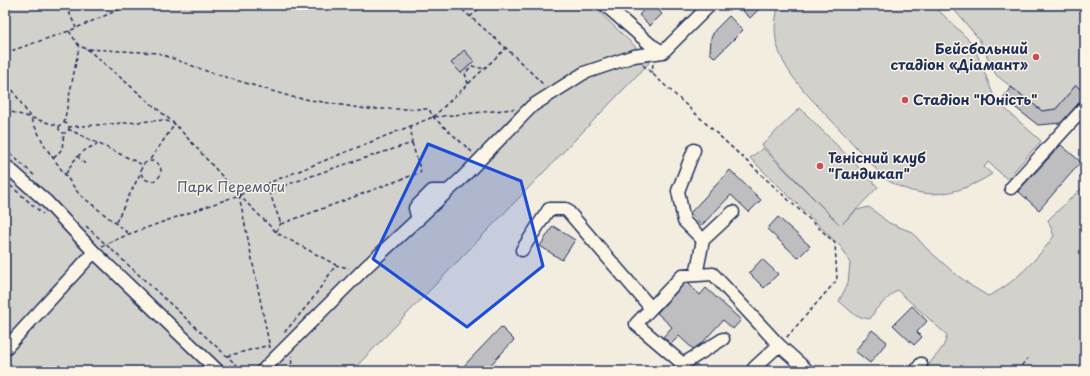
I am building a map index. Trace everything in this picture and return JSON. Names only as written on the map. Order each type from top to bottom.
[{"type":"street","points":[[605,5],[651,45],[663,52]]},
{"type":"street","points":[[262,371],[361,271],[418,220],[532,106],[584,73],[634,56],[663,52],[710,5]]},
{"type":"street","points":[[1011,188],[1085,107]]},
{"type":"street","points":[[694,150],[678,191],[684,221],[703,240]]},
{"type":"street","points":[[5,165],[99,248],[218,371]]},
{"type":"street","points":[[522,250],[549,209],[566,209],[651,308]]},
{"type":"street","points":[[696,275],[703,240],[733,212]]},
{"type":"street","points":[[5,349],[99,248]]},
{"type":"street","points":[[723,339],[683,364],[636,324],[682,276],[713,274],[779,345],[808,371]]},
{"type":"street","points":[[754,368],[779,345]]},
{"type":"path","points":[[69,5],[69,12],[76,28]]},
{"type":"path","points":[[5,52],[69,31],[130,5]]},
{"type":"path","points":[[457,5],[506,48],[553,93]]},
{"type":"path","points":[[470,17],[483,5]]},
{"type":"path","points":[[69,31],[79,46],[87,49],[158,53],[209,72],[292,97],[366,109],[429,109],[433,117],[480,159]]},
{"type":"path","points":[[5,110],[59,126],[64,123],[79,46]]},
{"type":"path","points":[[433,117],[506,48]]},
{"type":"path","points":[[87,49],[175,124],[239,195],[276,232],[335,265],[361,271]]},
{"type":"path","points":[[657,80],[652,71],[652,67],[655,59],[663,52]]},
{"type":"path","points":[[634,56],[657,80],[834,243],[837,280],[779,345]]},
{"type":"path","points":[[468,84],[465,73],[472,66],[484,69]]},
{"type":"path","points":[[5,78],[30,117],[46,148],[79,194],[129,234]]},
{"type":"path","points":[[99,248],[129,234],[239,195],[433,117],[465,115],[532,106]]},
{"type":"path","points":[[54,158],[62,149],[64,133],[68,128],[164,120],[175,124]]},
{"type":"path","points":[[64,123],[68,128],[98,144],[143,165]]},
{"type":"path","points":[[115,223],[141,172],[143,165],[149,161],[175,124]]},
{"type":"path","points":[[59,126],[60,131],[64,133]]},
{"type":"path","points":[[276,232],[281,223],[421,172],[412,144],[411,126]]},
{"type":"path","points":[[66,175],[79,153],[98,144]]},
{"type":"path","points":[[281,223],[269,191],[334,168],[412,144]]},
{"type":"path","points":[[5,149],[38,179]]},
{"type":"path","points":[[77,156],[86,165]]},
{"type":"path","points":[[141,172],[144,178],[149,182],[156,180],[160,176],[161,169],[158,164],[149,161]]},
{"type":"path","points":[[239,195],[270,349],[275,343]]},
{"type":"path","points":[[82,223],[99,248],[243,371]]},
{"type":"path","points":[[280,337],[311,301],[335,265]]},
{"type":"path","points":[[226,356],[270,345]]},
{"type":"path","points":[[1017,371],[1028,358]]},
{"type":"path","points":[[5,368],[8,371]]},
{"type":"highlighted area","points":[[428,144],[521,181],[543,266],[467,327],[373,259]]},
{"type":"green space","name":"Парк Перемоги","points":[[5,5],[592,5],[644,55],[649,63],[352,371],[5,371]]},
{"type":"green space","name":"Стадіон \"Юність\"","points":[[779,5],[933,5],[973,44],[993,94],[1002,106],[1041,141],[1007,179],[988,162],[984,167],[992,174],[965,188],[952,192],[938,194],[924,193],[911,191],[898,186],[884,178],[796,82],[780,54],[776,39],[775,23]]},
{"type":"green space","name":"Бейсбольний стадіон «Діамант»","points":[[950,5],[1085,5],[1085,83],[1080,89],[1076,85],[1056,109],[1042,111],[996,75],[979,39]]},
{"type":"green space","points":[[800,108],[878,187],[843,223],[857,210],[869,207],[889,223],[912,232],[925,247],[953,272],[988,296],[1015,278],[1041,253],[1054,236],[1048,220],[1085,185],[1085,371],[926,371],[931,361],[941,350],[947,335],[897,290],[876,309],[870,319],[856,316],[839,301],[848,283],[850,263],[842,248],[750,158],[763,148],[839,224],[762,145]]},
{"type":"building","points":[[648,5],[653,5],[662,14],[650,26],[639,15]]},
{"type":"building","points":[[737,5],[763,5],[750,18]]},
{"type":"building","points":[[729,16],[743,30],[715,58],[710,53],[711,38],[715,30]]},
{"type":"building","points":[[464,50],[474,61],[461,73],[451,63]]},
{"type":"building","points":[[1085,83],[1085,96],[1061,123],[1038,125],[1003,98],[1011,87],[1042,111],[1056,109],[1076,85],[1080,89]]},
{"type":"building","points":[[1061,145],[1081,162],[1039,210],[1018,191]]},
{"type":"building","points":[[730,170],[761,200],[749,212],[731,195],[701,226],[690,213]]},
{"type":"building","points":[[778,217],[810,246],[798,258],[767,229]]},
{"type":"building","points":[[553,226],[575,240],[562,260],[540,246]]},
{"type":"building","points":[[762,259],[778,274],[764,288],[749,273]]},
{"type":"building","points":[[685,283],[688,283],[700,295],[706,288],[741,320],[733,329],[723,320],[702,343],[693,349],[679,336],[671,344],[663,337],[672,327],[657,313]]},
{"type":"building","points":[[912,306],[927,321],[917,332],[922,337],[914,345],[893,325]]},
{"type":"building","points":[[501,327],[514,340],[485,371],[459,371]]},
{"type":"building","points":[[872,330],[887,342],[870,363],[855,351]]},
{"type":"place","name":"Бейсбольний стадіон «Діамант»","points":[[1036,57]]},
{"type":"place","name":"Стадіон \"Юність\"","points":[[905,100]]},
{"type":"place","name":"Тенісний клуб \"Гандикап\"","points":[[820,166]]}]
